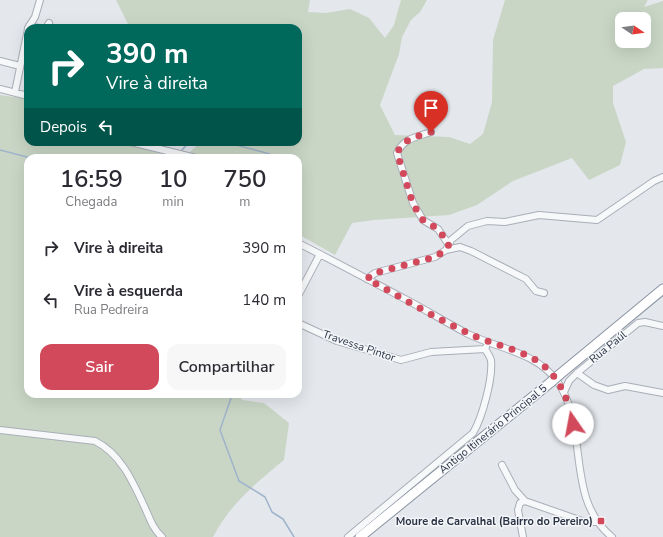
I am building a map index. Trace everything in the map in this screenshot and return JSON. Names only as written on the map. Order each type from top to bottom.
[{"type":"highway","name":"Antigo Itinerário Principal 5","points":[[360,537],[663,289]]},
{"type":"street","points":[[30,24],[35,16],[40,0]]},
{"type":"street","points":[[15,92],[24,47]]},
{"type":"street","points":[[0,62],[20,66]]},
{"type":"street","points":[[0,89],[24,95]]},
{"type":"street","points":[[431,132],[408,139],[401,145],[397,153],[413,204],[423,220],[438,229],[448,247]]},
{"type":"street","points":[[147,146],[180,154]]},
{"type":"street","points":[[367,279],[375,273],[435,257],[448,247],[451,240],[468,226],[487,221],[505,222],[539,215],[597,220],[654,181],[663,177]]},
{"type":"street","points":[[302,245],[469,334],[527,356],[551,373],[564,392],[570,409],[585,497],[597,522],[612,537]]},
{"type":"street","points":[[448,247],[471,251],[526,279],[536,291],[544,293]]},
{"type":"street","points":[[302,288],[320,254]]},
{"type":"street","name":"Rua Paúl","points":[[564,392],[570,381],[577,373],[638,323],[645,322],[663,326]]},
{"type":"street","name":"Travessa Pintor","points":[[302,325],[337,340],[401,360],[431,352],[485,349]]},
{"type":"street","points":[[348,537],[473,433],[480,422],[487,390],[491,359],[485,349],[488,342]]},
{"type":"street","points":[[577,373],[594,385],[608,390],[625,386],[663,393]]},
{"type":"street","points":[[0,430],[95,441],[107,447],[118,458],[134,485],[154,529],[162,537]]},
{"type":"street","points":[[502,465],[514,490],[525,501],[585,522],[597,522]]},
{"type":"street","points":[[523,537],[518,510],[520,503],[525,501]]},
{"type":"green space","points":[[116,0],[310,0],[308,12],[326,13],[350,9],[369,18],[385,38],[394,25],[401,0],[427,0],[420,12],[411,20],[402,37],[399,54],[380,105],[395,135],[449,137],[470,144],[483,134],[492,102],[493,40],[505,0],[648,0],[644,7],[663,1],[663,68],[644,69],[613,86],[613,103],[626,142],[620,165],[589,180],[572,158],[513,181],[477,205],[449,215],[352,223],[335,255],[302,236],[302,154],[188,154],[196,146],[302,146],[302,24],[128,24]]},
{"type":"green space","points":[[0,95],[24,98],[24,146],[135,146],[161,154],[24,154],[24,398],[241,398],[242,400],[264,403],[289,423],[284,460],[244,495],[227,514],[213,537],[0,537]]},
{"type":"waterway","points":[[182,150],[186,146]]},
{"type":"waterway","points":[[240,146],[270,154]]},
{"type":"waterway","points":[[0,150],[24,156]]},
{"type":"waterway","points":[[231,398],[220,430],[239,481],[265,497],[272,512],[283,519],[294,537]]},
{"type":"place","name":"Moure de Carvalhal (Bairro do Pereiro)","points":[[601,521]]},
{"type":"route","points":[[431,132],[408,139],[401,145],[397,153],[404,170],[407,190],[413,204],[423,220],[438,229],[449,244],[446,250],[435,257],[375,273],[367,279],[469,334],[527,356],[543,366],[551,373],[564,392],[573,424]]}]
